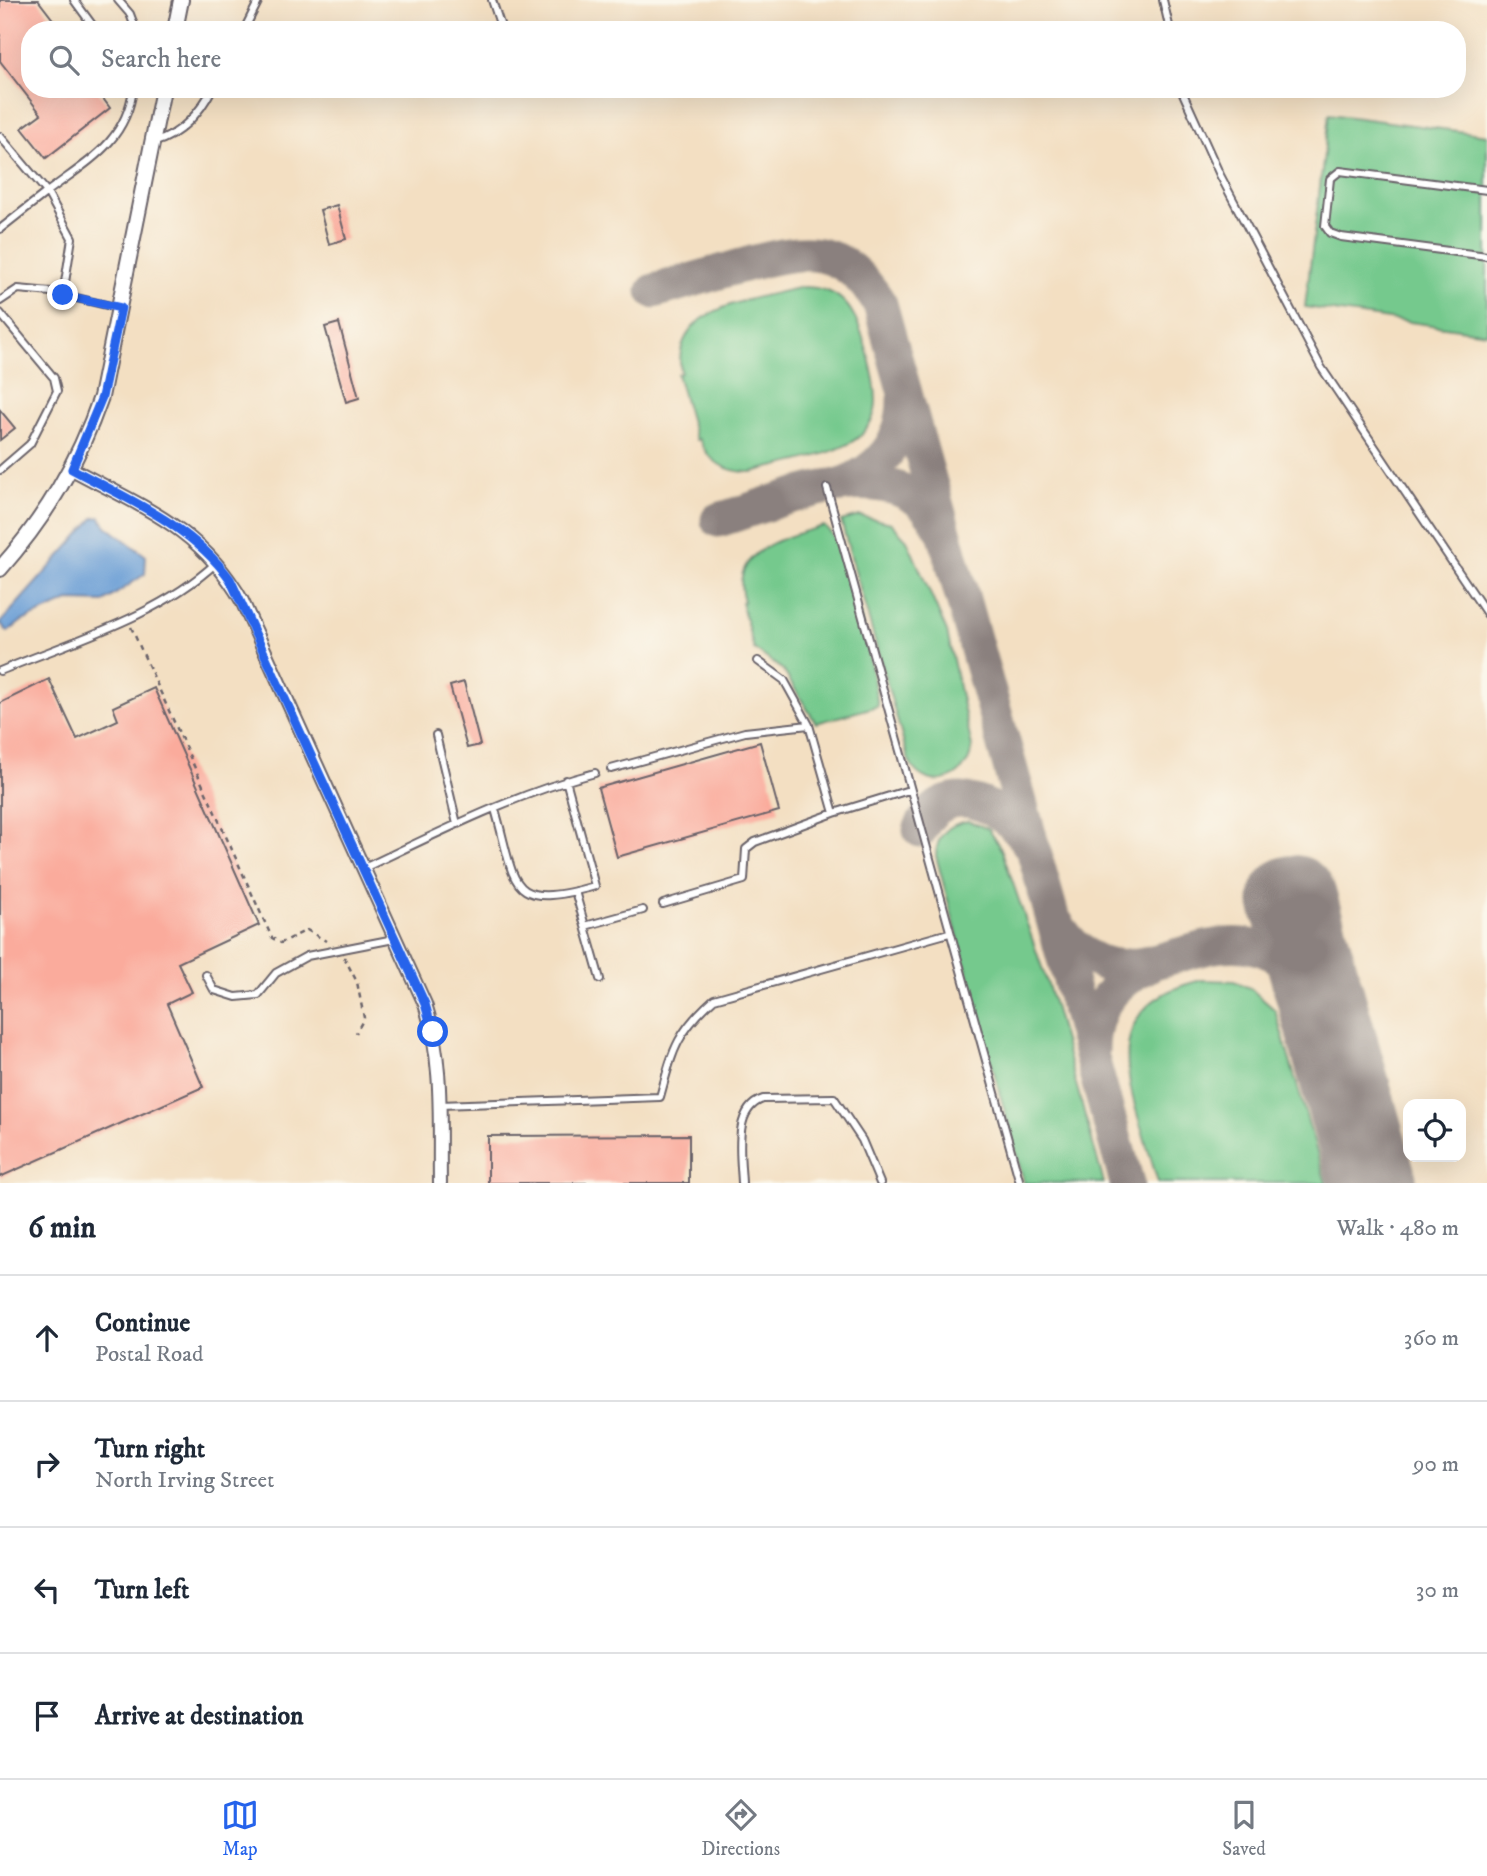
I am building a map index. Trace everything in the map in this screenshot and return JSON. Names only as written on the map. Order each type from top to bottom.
[{"type":"street","points":[[177,21],[181,0]]},
{"type":"street","points":[[0,569],[43,517],[72,469],[102,397],[161,98]]},
{"type":"street","points":[[72,469],[184,531],[217,561],[242,601],[395,939],[433,1032],[440,1074],[440,1183]]},
{"type":"lane","points":[[74,0],[89,21]]},
{"type":"lane","points":[[118,0],[130,13],[133,21]]},
{"type":"lane","points":[[249,21],[260,0]]},
{"type":"lane","points":[[492,0],[499,21]]},
{"type":"lane","points":[[1163,0],[1168,21]]},
{"type":"lane","points":[[0,229],[113,141],[129,113],[132,98]]},
{"type":"lane","points":[[153,143],[171,138],[205,98]]},
{"type":"lane","points":[[1184,98],[1232,199],[1321,367],[1487,614]]},
{"type":"lane","points":[[0,136],[47,192],[72,238],[63,295]]},
{"type":"lane","points":[[1487,190],[1340,171],[1330,179],[1325,226],[1337,236],[1487,256]]},
{"type":"lane","points":[[0,301],[18,289],[63,295],[121,308]]},
{"type":"lane","points":[[0,313],[54,378],[57,391],[30,444],[0,470]]},
{"type":"lane","points":[[827,488],[1020,1183]]},
{"type":"lane","points":[[0,671],[127,618],[190,587],[217,561]]},
{"type":"lane","points":[[758,660],[784,680],[809,725],[834,813]]},
{"type":"lane","points":[[611,769],[745,732],[809,725]]},
{"type":"lane","points":[[436,735],[457,824]]},
{"type":"lane","points":[[363,869],[457,824],[566,780],[594,773]]},
{"type":"lane","points":[[495,810],[515,878],[523,890],[546,897],[595,886],[566,780]]},
{"type":"lane","points":[[663,904],[744,880],[746,849],[755,842],[834,813],[909,790]]},
{"type":"lane","points":[[575,891],[600,979]]},
{"type":"lane","points":[[585,926],[643,910]]},
{"type":"lane","points":[[440,1105],[660,1097],[676,1040],[692,1018],[714,999],[949,933]]},
{"type":"lane","points":[[206,975],[214,990],[236,997],[258,995],[276,973],[307,956],[395,939]]},
{"type":"lane","points":[[741,1183],[741,1130],[745,1113],[752,1103],[763,1099],[834,1098],[862,1140],[880,1183]]},
{"type":"path","points":[[127,618],[272,938],[281,943],[307,930],[340,949],[357,982],[364,1018],[356,1033]]},
{"type":"green space","points":[[1329,114],[1487,135],[1487,333],[1305,307]]},
{"type":"green space","points":[[802,287],[832,293],[846,304],[852,313],[864,339],[872,372],[876,400],[873,417],[862,434],[853,441],[826,453],[752,472],[727,468],[713,460],[699,439],[696,440],[677,374],[681,373],[681,350],[689,333],[702,319],[719,309]]},
{"type":"green space","points":[[860,516],[891,523],[907,540],[947,632],[972,747],[969,760],[962,769],[943,780],[923,777],[914,769],[908,758],[841,521]]},
{"type":"green space","points":[[824,526],[834,538],[852,582],[866,638],[878,706],[816,723],[783,670],[754,649],[741,602],[744,601],[741,583],[744,569],[764,548],[779,540]]},
{"type":"green space","points":[[968,821],[989,829],[1002,851],[1049,988],[1104,1183],[1024,1183],[936,856],[938,843],[944,832]]},
{"type":"green space","points":[[1202,980],[1234,981],[1250,988],[1275,1010],[1326,1183],[1158,1183],[1131,1090],[1128,1061],[1130,1034],[1142,1012],[1165,993]]},
{"type":"water","points":[[100,517],[106,526],[146,556],[145,574],[104,602],[69,601],[22,621],[8,632],[0,623],[94,518]]},
{"type":"building","points":[[0,0],[38,0],[54,21],[21,21],[21,88],[0,61]]},
{"type":"building","points":[[29,98],[103,98],[110,108],[46,158],[22,128],[41,114]]},
{"type":"building","points":[[337,205],[346,239],[329,244],[320,210]]},
{"type":"building","points":[[339,323],[359,398],[346,402],[325,327]]},
{"type":"building","points":[[0,410],[15,428],[0,440]]},
{"type":"building","points":[[49,679],[77,739],[118,720],[113,707],[154,688],[259,925],[178,963],[192,992],[167,1004],[203,1087],[0,1177],[0,703]]},
{"type":"building","points":[[464,682],[480,745],[467,748],[450,686]]},
{"type":"building","points":[[760,742],[779,811],[617,857],[598,788]]},
{"type":"building","points":[[689,1135],[689,1183],[488,1183],[488,1136]]},
{"type":"taxiway","points":[[654,291],[764,260],[803,254],[820,255],[851,269],[880,304],[1127,1183]]},
{"type":"taxiway","points":[[843,484],[868,471],[887,452],[900,428],[904,400]]},
{"type":"taxiway","points":[[718,520],[806,492],[838,485],[869,484],[897,489],[922,503],[941,528]]},
{"type":"taxiway","points":[[920,830],[931,813],[945,803],[960,800],[976,802],[1006,818],[1029,844]]},
{"type":"taxiway","points":[[1055,921],[1077,949],[1101,963],[1125,966],[1228,945],[1255,947],[1282,959],[1320,993]]},
{"type":"taxiway","points":[[1092,1051],[1096,1022],[1107,999],[1124,980],[1149,965]]},
{"type":"runway","points":[[1293,899],[1373,1183]]},
{"type":"route","points":[[63,295],[121,308],[102,397],[72,469],[184,531],[202,545],[230,579],[425,1004],[433,1032]]}]
